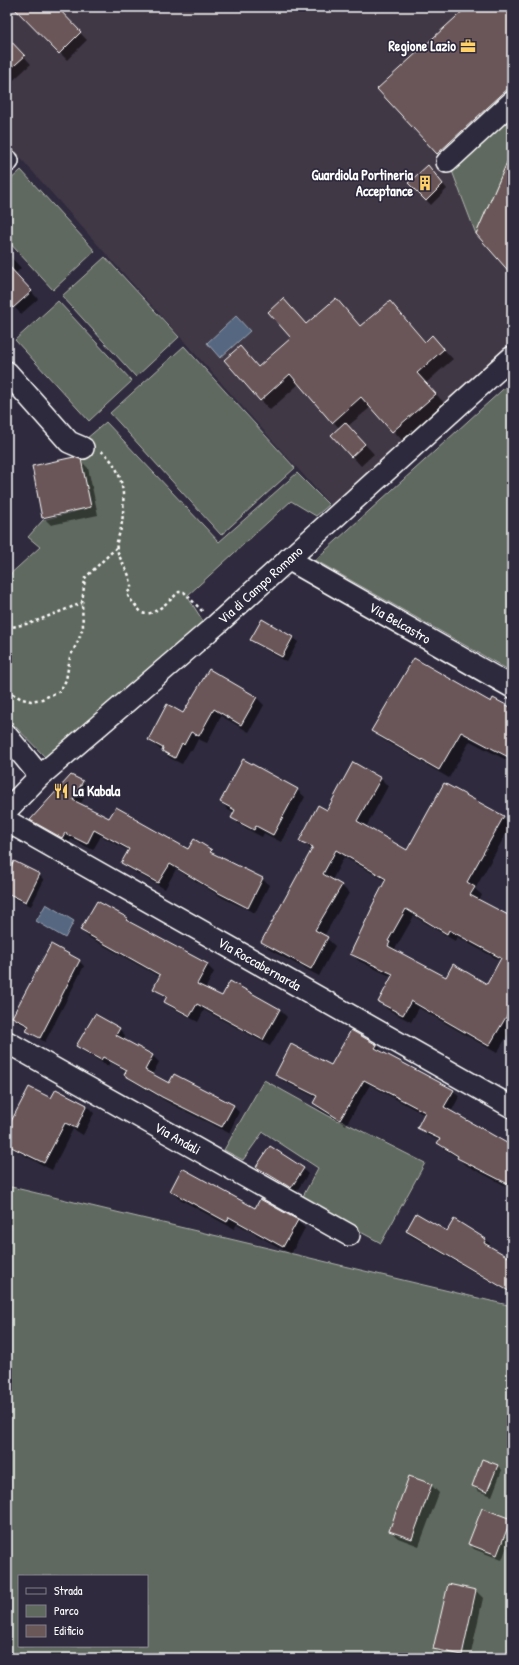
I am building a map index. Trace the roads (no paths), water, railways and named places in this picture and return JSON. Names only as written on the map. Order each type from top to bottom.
[{"type":"street","points":[[447,162],[512,102]]},
{"type":"street","name":"Via di Campo Romano","points":[[7,810],[40,776],[216,625],[512,357]]},
{"type":"street","points":[[7,372],[69,442],[83,448]]},
{"type":"street","name":"Via Belcastro","points":[[288,559],[512,687]]},
{"type":"street","points":[[7,736],[40,776]]},
{"type":"street","name":"Via Roccabernarda","points":[[7,822],[512,1107]]},
{"type":"street","name":"Via Andali","points":[[7,1042],[349,1235]]},
{"type":"water","points":[[236,316],[250,331],[220,358],[207,343]]},
{"type":"water","points":[[46,904],[74,921],[65,938],[36,921]]},
{"type":"place","name":"Regione Lazio","points":[[468,46]]},
{"type":"place","name":"Guardiola Portineria Acceptance","points":[[425,183]]},
{"type":"place","name":"La Kabala","points":[[61,791]]}]
